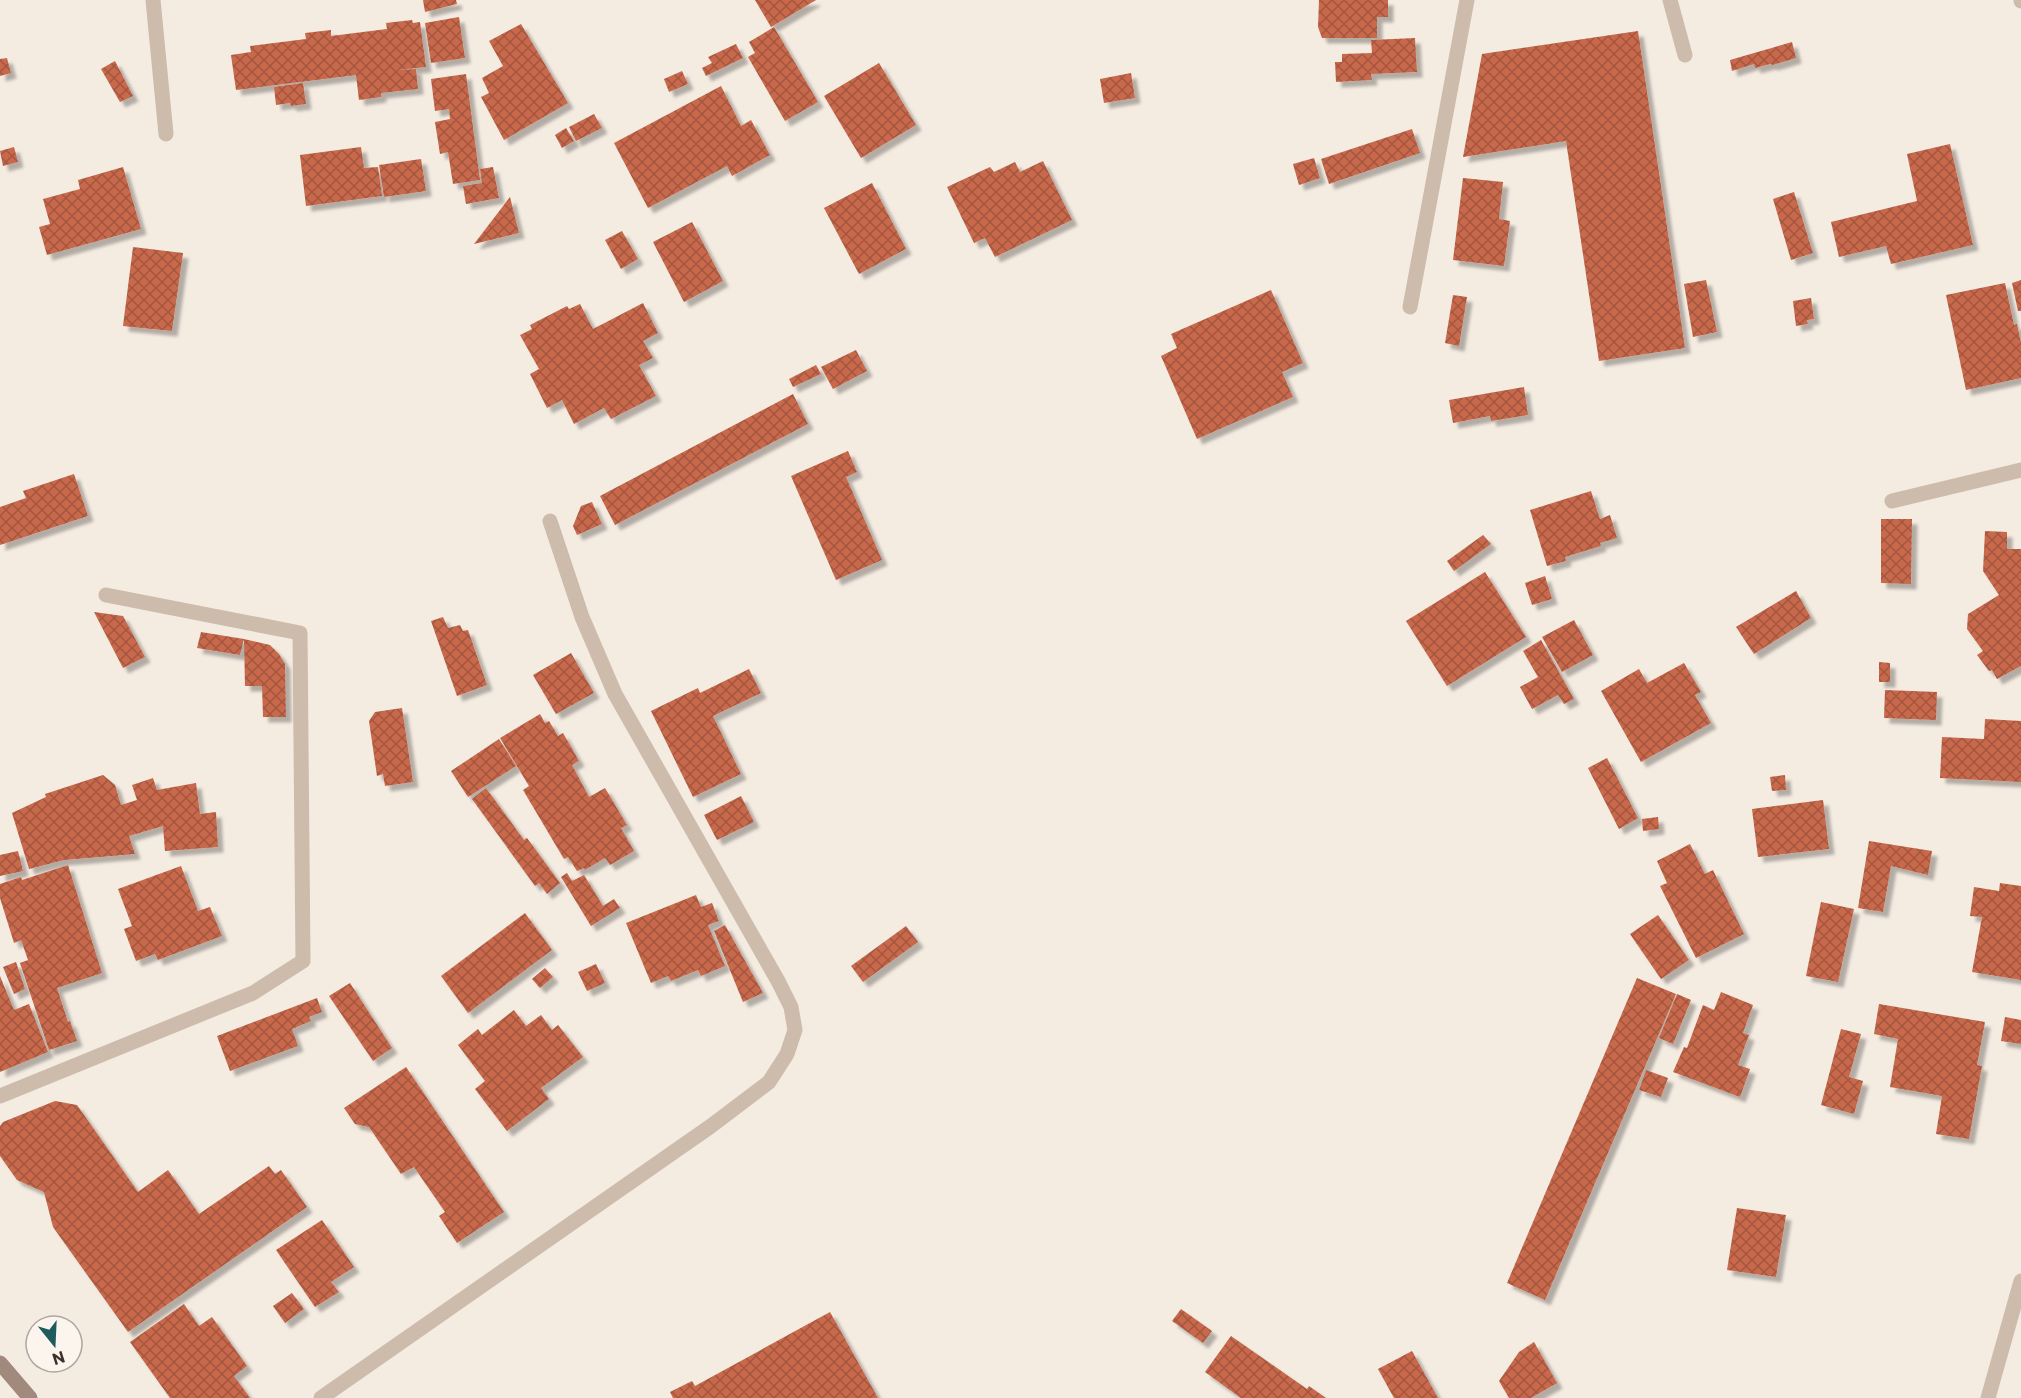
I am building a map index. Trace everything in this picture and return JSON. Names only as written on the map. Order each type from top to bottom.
[{"type":"main road","points":[[0,1363],[30,1398]]},
{"type":"street","points":[[153,0],[166,134]]},
{"type":"street","points":[[1410,307],[1467,0]]},
{"type":"street","points":[[1670,0],[1684,55]]},
{"type":"street","points":[[1893,501],[2021,470]]},
{"type":"street","points":[[321,1398],[701,1133],[769,1082],[787,1054],[795,1030],[791,1007],[778,981],[615,694],[582,617],[550,521]]},
{"type":"street","points":[[0,1096],[253,993],[303,961],[300,633],[106,595]]},
{"type":"street","points":[[1988,1398],[2021,1281]]},
{"type":"building","points":[[423,0],[456,0],[457,4],[425,12]]},
{"type":"building","points":[[755,0],[816,0],[771,27]]},
{"type":"building","points":[[1319,0],[1388,0],[1388,17],[1377,17],[1377,38],[1322,38],[1318,27]]},
{"type":"building","points":[[459,17],[465,58],[431,63],[425,23]]},
{"type":"building","points":[[412,20],[413,23],[420,22],[426,67],[397,70],[416,69],[418,89],[381,93],[381,97],[359,100],[356,75],[236,90],[231,55],[251,52],[250,46],[306,39],[305,33],[331,30],[331,36],[387,29],[386,23]]},
{"type":"building","points":[[521,24],[568,103],[504,140],[481,97],[489,93],[482,78],[503,66],[489,41]]},
{"type":"building","points":[[774,27],[818,102],[785,121],[748,57],[755,53],[749,42]]},
{"type":"building","points":[[1638,31],[1685,348],[1599,361],[1566,141],[1463,157],[1482,54]]},
{"type":"building","points":[[1415,38],[1417,72],[1371,74],[1372,80],[1336,82],[1335,62],[1342,62],[1342,54],[1372,53],[1371,40]]},
{"type":"building","points":[[1792,42],[1796,58],[1755,68],[1754,64],[1732,71],[1730,60]]},
{"type":"building","points":[[736,44],[743,58],[706,76],[702,68],[712,63],[708,57]]},
{"type":"building","points":[[7,58],[11,73],[0,76],[0,59]]},
{"type":"building","points":[[115,61],[133,96],[120,102],[101,69]]},
{"type":"building","points":[[879,63],[916,125],[861,158],[824,96]]},
{"type":"building","points":[[682,71],[688,84],[669,92],[664,79]]},
{"type":"building","points":[[1131,73],[1135,98],[1104,103],[1100,79]]},
{"type":"building","points":[[466,74],[480,180],[453,184],[448,152],[440,154],[435,122],[450,119],[449,109],[435,111],[431,79]]},
{"type":"building","points":[[303,83],[306,104],[276,105],[274,87]]},
{"type":"building","points":[[721,86],[741,126],[751,120],[770,155],[732,176],[727,166],[648,208],[614,143]]},
{"type":"building","points":[[594,114],[602,128],[576,141],[569,127]]},
{"type":"building","points":[[566,128],[574,141],[562,148],[555,135]]},
{"type":"building","points":[[1412,129],[1420,153],[1329,184],[1321,159]]},
{"type":"building","points":[[1950,144],[1973,245],[1891,264],[1886,246],[1839,257],[1831,222],[1917,201],[1907,154]]},
{"type":"building","points":[[14,147],[18,162],[3,166],[0,151]]},
{"type":"building","points":[[361,147],[364,168],[378,167],[382,196],[306,206],[300,155]]},
{"type":"building","points":[[1314,158],[1320,178],[1299,185],[1293,164]]},
{"type":"building","points":[[421,159],[426,191],[384,197],[379,165]]},
{"type":"building","points":[[1043,161],[1072,220],[995,257],[985,238],[974,243],[947,187],[990,167],[994,172],[1015,162],[1020,172]]},
{"type":"building","points":[[123,167],[141,229],[47,255],[39,227],[50,224],[43,199],[80,189],[78,180]]},
{"type":"building","points":[[493,167],[499,198],[466,204],[463,186],[482,183],[480,169]]},
{"type":"building","points":[[1463,178],[1503,182],[1499,219],[1510,221],[1504,266],[1453,260]]},
{"type":"building","points":[[872,183],[906,249],[859,274],[824,208]]},
{"type":"building","points":[[1794,192],[1813,253],[1791,260],[1773,199]]},
{"type":"building","points":[[510,197],[519,233],[474,244]]},
{"type":"building","points":[[692,222],[723,281],[684,302],[653,242]]},
{"type":"building","points":[[622,231],[638,259],[621,269],[605,240]]},
{"type":"building","points":[[133,247],[183,253],[172,331],[123,326]]},
{"type":"building","points":[[1706,280],[1717,332],[1693,337],[1684,284]]},
{"type":"building","points":[[2021,280],[2021,311],[2018,311],[2012,283]]},
{"type":"building","points":[[2005,283],[2014,325],[2017,324],[2021,343],[2021,378],[1966,390],[1946,295]]},
{"type":"building","points":[[1271,290],[1303,363],[1282,372],[1293,397],[1197,439],[1161,356],[1177,348],[1171,334]]},
{"type":"building","points":[[1453,295],[1467,297],[1459,346],[1445,343]]},
{"type":"building","points":[[1811,298],[1814,319],[1807,320],[1808,324],[1796,326],[1793,301]]},
{"type":"building","points":[[643,303],[658,333],[643,341],[653,358],[639,365],[656,396],[611,419],[604,408],[574,424],[562,400],[547,408],[530,374],[539,369],[520,335],[532,329],[530,325],[567,306],[569,309],[580,304],[593,329]]},
{"type":"building","points":[[856,350],[867,371],[833,389],[821,367]]},
{"type":"building","points":[[816,365],[821,374],[793,387],[789,379]]},
{"type":"building","points":[[1524,387],[1528,415],[1491,421],[1490,416],[1453,423],[1449,400]]},
{"type":"building","points":[[793,394],[808,424],[615,525],[600,496]]},
{"type":"building","points":[[848,451],[857,472],[846,477],[882,560],[836,580],[791,476]]},
{"type":"building","points":[[74,474],[88,516],[0,545],[0,507],[26,498],[23,491]]},
{"type":"building","points":[[1591,491],[1600,519],[1610,515],[1617,538],[1600,543],[1601,546],[1565,557],[1566,561],[1547,566],[1530,510]]},
{"type":"building","points":[[592,502],[602,524],[577,535],[573,526],[581,506]]},
{"type":"building","points":[[1881,519],[1912,519],[1911,584],[1881,583]]},
{"type":"building","points":[[1985,531],[2007,532],[2007,549],[2021,549],[2021,666],[1997,679],[1992,670],[1989,671],[1977,655],[1983,651],[1967,629],[1968,614],[1999,595],[1983,571]]},
{"type":"building","points":[[1483,535],[1491,544],[1454,571],[1447,561]]},
{"type":"building","points":[[1485,572],[1526,637],[1447,686],[1406,621]]},
{"type":"building","points":[[1545,576],[1552,599],[1532,605],[1525,583]]},
{"type":"building","points":[[1796,591],[1811,618],[1754,654],[1736,627]]},
{"type":"building","points":[[94,612],[123,616],[145,657],[123,668]]},
{"type":"building","points":[[443,617],[448,628],[460,625],[463,631],[468,630],[487,685],[457,696],[431,621]]},
{"type":"building","points":[[1574,620],[1593,655],[1562,672],[1542,637]]},
{"type":"building","points":[[201,632],[244,639],[240,655],[197,648]]},
{"type":"building","points":[[244,639],[270,645],[285,664],[286,717],[263,717],[262,686],[245,686]]},
{"type":"building","points":[[1541,640],[1574,699],[1564,704],[1558,695],[1532,709],[1520,687],[1538,677],[1523,651]]},
{"type":"building","points":[[571,653],[594,693],[556,714],[533,675]]},
{"type":"building","points":[[1879,662],[1890,663],[1890,682],[1879,682]]},
{"type":"building","points":[[1684,663],[1701,692],[1695,695],[1711,723],[1641,762],[1601,691],[1639,669],[1647,683]]},
{"type":"building","points":[[749,669],[761,693],[713,716],[741,774],[693,797],[651,711],[698,688],[700,693]]},
{"type":"building","points":[[1885,690],[1937,692],[1936,720],[1884,718]]},
{"type":"building","points":[[402,708],[413,782],[385,786],[383,774],[377,776],[369,721],[375,712]]},
{"type":"building","points":[[540,714],[545,723],[549,721],[558,736],[563,733],[579,761],[572,765],[589,797],[605,788],[627,825],[621,828],[634,851],[610,865],[605,858],[585,870],[584,868],[577,871],[568,857],[564,859],[523,790],[529,786],[500,738]]},
{"type":"building","points":[[1985,719],[2021,721],[2021,782],[1940,778],[1942,737],[1984,739]]},
{"type":"building","points":[[499,739],[516,766],[468,797],[451,771]]},
{"type":"building","points":[[1607,758],[1638,818],[1619,829],[1588,768]]},
{"type":"building","points":[[103,775],[115,785],[121,805],[137,800],[132,785],[153,778],[157,790],[196,783],[200,814],[216,812],[218,847],[165,851],[163,826],[129,836],[135,854],[64,860],[29,869],[12,813],[46,797],[45,794]]},
{"type":"building","points":[[1785,775],[1786,790],[1772,791],[1770,777]]},
{"type":"building","points":[[486,788],[524,840],[527,838],[560,883],[547,894],[539,883],[535,886],[472,799]]},
{"type":"building","points":[[741,796],[754,822],[717,840],[704,815]]},
{"type":"building","points":[[1823,800],[1829,849],[1758,857],[1752,809]]},
{"type":"building","points":[[1658,817],[1659,829],[1643,831],[1642,819]]},
{"type":"building","points":[[1869,841],[1932,851],[1928,875],[1891,866],[1883,912],[1858,908]]},
{"type":"building","points":[[1690,844],[1705,874],[1713,870],[1744,934],[1696,958],[1660,886],[1667,883],[1657,861]]},
{"type":"building","points":[[18,851],[23,871],[0,876],[0,855]]},
{"type":"building","points":[[68,865],[102,973],[57,988],[77,1041],[49,1050],[20,963],[28,960],[21,940],[14,943],[0,898],[0,884],[21,877],[22,880]]},
{"type":"building","points":[[181,866],[198,911],[210,907],[222,936],[158,960],[155,954],[136,961],[124,929],[132,926],[118,889]]},
{"type":"building","points":[[567,873],[572,881],[584,875],[603,906],[614,899],[620,908],[591,926],[561,877]]},
{"type":"building","points":[[2000,883],[2021,886],[2021,980],[1972,972],[1982,917],[1970,916],[1974,887],[1999,891]]},
{"type":"building","points":[[696,895],[701,907],[712,903],[719,921],[708,925],[725,966],[701,976],[698,970],[671,981],[668,976],[651,983],[626,923]]},
{"type":"building","points":[[1821,902],[1854,909],[1838,982],[1806,976]]},
{"type":"building","points":[[525,913],[552,950],[468,1013],[441,976]]},
{"type":"building","points":[[1658,915],[1689,960],[1661,979],[1630,934]]},
{"type":"building","points":[[725,925],[763,993],[743,1002],[714,931]]},
{"type":"building","points":[[906,926],[918,942],[863,982],[851,966]]},
{"type":"building","points":[[16,962],[25,989],[14,994],[3,967]]},
{"type":"building","points":[[596,964],[605,983],[587,991],[578,972]]},
{"type":"building","points":[[545,968],[553,977],[540,988],[532,979]]},
{"type":"building","points":[[0,976],[14,1010],[29,1004],[48,1052],[0,1072]]},
{"type":"building","points":[[1637,978],[1676,994],[1545,1300],[1507,1283]]},
{"type":"building","points":[[350,983],[392,1048],[373,1061],[329,996]]},
{"type":"building","points":[[1721,992],[1753,1005],[1743,1033],[1749,1035],[1738,1065],[1750,1069],[1740,1097],[1673,1072],[1684,1047],[1687,1048],[1703,1005],[1714,1010]]},
{"type":"building","points":[[1677,994],[1691,1000],[1673,1044],[1659,1038]]},
{"type":"building","points":[[317,998],[322,1012],[309,1017],[311,1021],[292,1029],[298,1046],[230,1071],[217,1036]]},
{"type":"building","points":[[1879,1004],[1985,1022],[1977,1065],[1982,1066],[1969,1139],[1936,1134],[1942,1096],[1890,1087],[1898,1039],[1874,1034]]},
{"type":"building","points":[[514,1010],[526,1026],[541,1015],[552,1030],[558,1025],[583,1057],[541,1088],[549,1099],[507,1131],[475,1089],[485,1081],[458,1045],[478,1029],[482,1035]]},
{"type":"building","points":[[2005,1017],[2021,1020],[2021,1044],[2001,1041]]},
{"type":"building","points":[[1841,1029],[1861,1034],[1849,1077],[1863,1081],[1854,1114],[1821,1105]]},
{"type":"building","points":[[406,1067],[504,1212],[457,1243],[439,1216],[445,1212],[414,1167],[401,1174],[369,1127],[355,1124],[344,1108]]},
{"type":"building","points":[[1646,1070],[1668,1078],[1661,1097],[1639,1090]]},
{"type":"building","points":[[55,1101],[77,1105],[138,1192],[168,1170],[199,1214],[269,1166],[275,1174],[281,1170],[307,1207],[128,1332],[53,1227],[44,1192],[17,1180],[0,1156],[0,1126],[3,1122]]},
{"type":"building","points":[[1737,1208],[1786,1215],[1776,1277],[1727,1270]]},
{"type":"building","points":[[322,1220],[354,1267],[331,1282],[339,1292],[315,1307],[276,1250]]},
{"type":"building","points":[[292,1293],[304,1309],[285,1323],[273,1306]]},
{"type":"building","points":[[184,1304],[199,1326],[212,1317],[247,1366],[234,1376],[250,1398],[170,1398],[130,1342]]},
{"type":"building","points":[[1181,1309],[1212,1331],[1203,1343],[1172,1321]]},
{"type":"building","points":[[830,1312],[878,1398],[673,1398],[670,1392],[692,1381],[695,1386]]},
{"type":"building","points":[[1231,1336],[1307,1389],[1309,1386],[1326,1398],[1241,1398],[1205,1372]]},
{"type":"building","points":[[1534,1342],[1557,1383],[1531,1398],[1509,1398],[1499,1381],[1519,1352]]},
{"type":"building","points":[[1412,1351],[1438,1398],[1394,1398],[1378,1369]]}]
